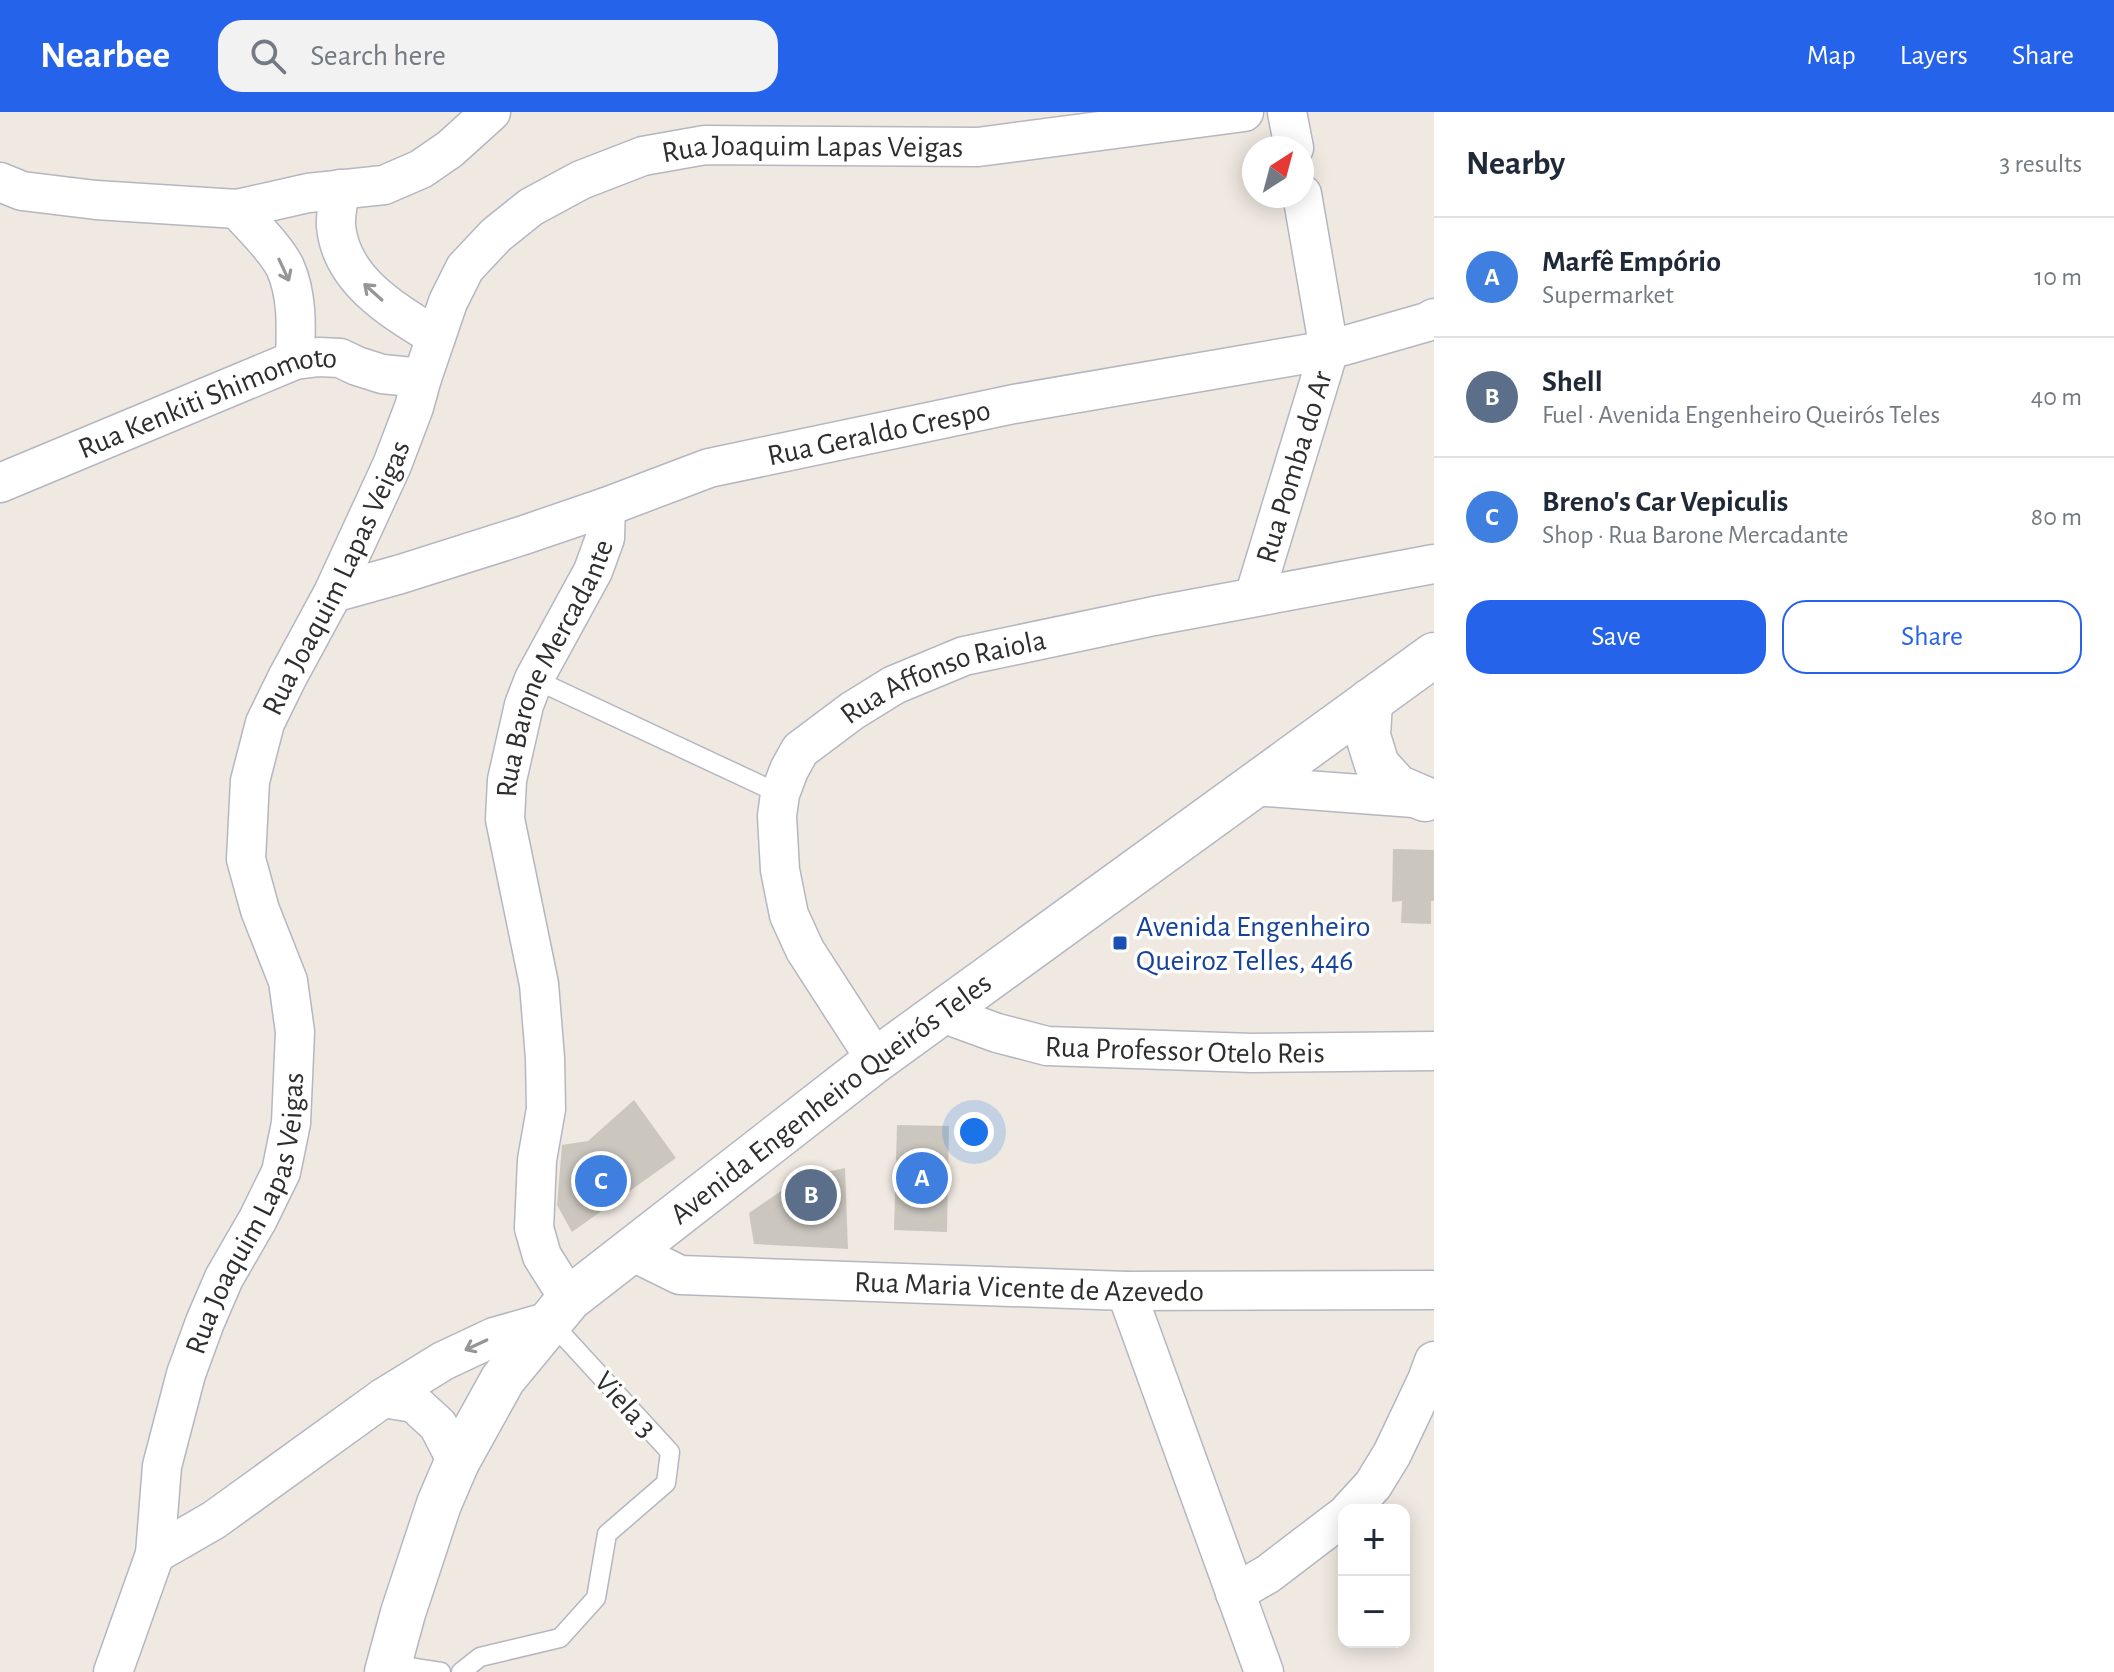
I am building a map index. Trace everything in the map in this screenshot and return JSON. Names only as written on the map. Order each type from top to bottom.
[{"type":"main road","name":"Avenida Engenheiro Queirós Teles","points":[[388,1668],[439,1504],[457,1462],[503,1379],[559,1310],[629,1250],[876,1060],[1434,655]]},
{"type":"main road","points":[[1370,701],[1368,736],[1377,765],[1397,787],[1430,799]]},
{"type":"street","points":[[0,182],[22,191],[96,200],[237,209],[308,193],[384,185],[421,169],[450,149],[491,112]]},
{"type":"street","name":"Rua Joaquim Lapas Veigas","points":[[113,1672],[155,1554],[162,1466],[186,1374],[224,1278],[281,1172],[291,1123],[295,1032],[288,981],[260,910],[246,859],[250,781],[265,723],[333,593],[392,465],[448,302],[465,268],[496,235],[531,207],[581,180],[643,156],[705,145],[978,147],[1244,112]]},
{"type":"street","points":[[1287,112],[1292,136]]},
{"type":"street","points":[[340,189],[335,226],[344,258],[364,286],[396,312],[436,337]]},
{"type":"street","name":"Rua Pomba do Ar","points":[[1254,597],[1329,350],[1304,208]]},
{"type":"street","points":[[237,209],[284,266],[292,289],[296,318],[295,360]]},
{"type":"street","name":"Rua Geraldo Crespo","points":[[333,593],[606,507],[709,468],[1014,404],[1329,350],[1434,318]]},
{"type":"street","name":"Rua Kenkiti Shimomoto","points":[[0,483],[295,360],[340,358],[382,374],[422,378]]},
{"type":"street","name":"Rua Barone Mercadante","points":[[559,1310],[534,1228],[537,1160],[546,1109],[545,1058],[539,984],[505,819],[507,780],[516,735],[534,679],[593,571],[605,538],[606,507]]},
{"type":"street","name":"Rua Affonso Raiola","points":[[876,1060],[805,950],[789,915],[780,870],[777,816],[780,794],[800,750],[852,711],[894,685],[964,656],[1030,640],[1434,564]]},
{"type":"street","points":[[1253,786],[1430,799]]},
{"type":"street","name":"Rua Professor Otelo Reis","points":[[942,1013],[997,1033],[1047,1046],[1252,1053],[1434,1051]]},
{"type":"street","name":"Rua Maria Vicente de Azevedo","points":[[629,1250],[680,1275],[1126,1291],[1434,1290]]},
{"type":"street","points":[[1126,1291],[1264,1672]]},
{"type":"street","points":[[155,1554],[214,1520],[383,1398],[443,1361],[559,1310]]},
{"type":"street","points":[[1356,1504],[1373,1485],[1392,1454],[1434,1361]]},
{"type":"street","points":[[383,1398],[414,1403],[438,1425],[457,1462]]},
{"type":"street","points":[[1235,1593],[1268,1574],[1338,1521]]},
{"type":"lane","points":[[534,679],[780,794]]},
{"type":"lane","name":"Viela 3","points":[[461,1672],[480,1657],[560,1638],[596,1598],[607,1534],[666,1483],[670,1452],[559,1310]]},
{"type":"lane","points":[[388,1668],[441,1672]]},
{"type":"building","points":[[1393,849],[1434,850],[1431,924],[1401,923],[1402,901],[1392,902]]},
{"type":"building","points":[[634,1100],[676,1158],[572,1232],[557,1205],[562,1145],[588,1141]]},
{"type":"building","points":[[897,1125],[949,1126],[947,1232],[894,1230]]},
{"type":"building","points":[[845,1168],[848,1249],[754,1244],[749,1213],[800,1178]]},
{"type":"place","name":"Avenida Engenheiro Queiroz Telles, 446","points":[[1120,943]]},
{"type":"place","name":"Marfê Empório","points":[[922,1178]]},
{"type":"place","name":"Breno's Car Vepiculis","points":[[601,1181]]},
{"type":"place","name":"Shell","points":[[811,1195]]}]
